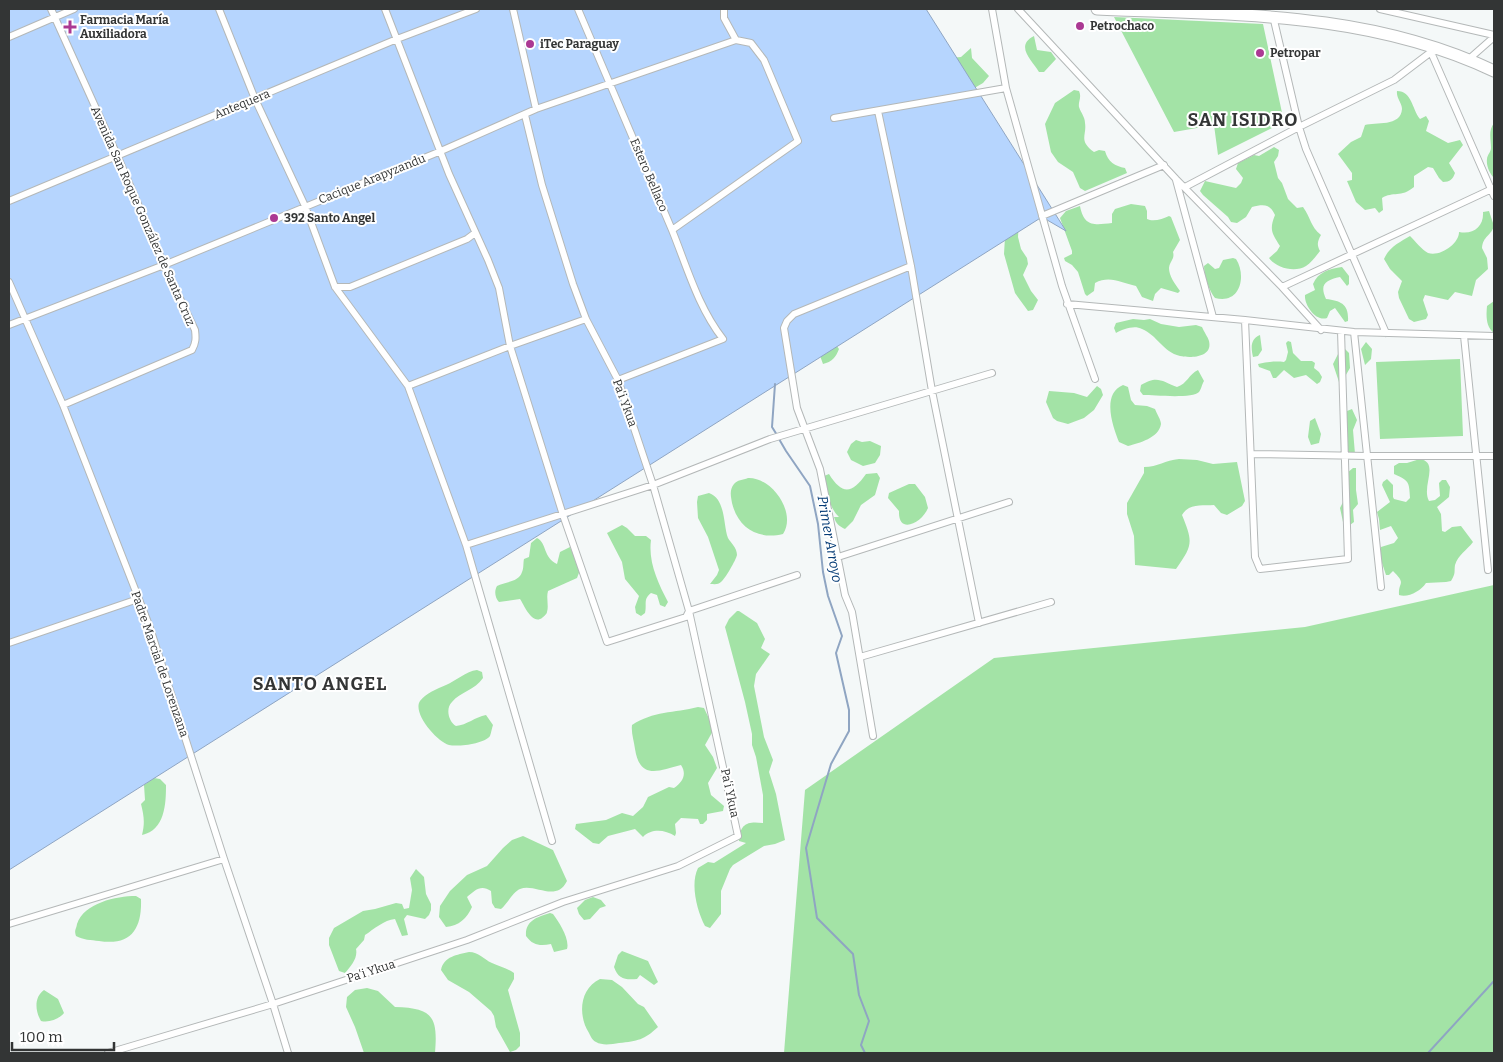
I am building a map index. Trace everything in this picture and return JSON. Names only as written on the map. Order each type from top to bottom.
[{"type":"highway","points":[[1097,9],[1250,12],[1360,27],[1429,48],[1444,50],[1494,71]]},
{"type":"street","name":"Avenida San Roque González de Santa Cruz","points":[[51,9],[164,265],[195,330],[195,344],[192,350],[63,405]]},
{"type":"street","points":[[9,36],[74,9]]},
{"type":"street","points":[[219,9],[255,99],[305,206],[336,287],[408,386],[466,545],[552,841]]},
{"type":"street","points":[[385,9],[449,174],[499,288],[510,346],[563,515],[606,642],[686,617],[689,611],[798,575]]},
{"type":"street","name":"Antequera","points":[[9,201],[397,39],[476,9]]},
{"type":"street","points":[[513,9],[536,109]]},
{"type":"street","name":"Estero Bellaco","points":[[578,9],[672,230],[700,301],[712,325],[723,339],[618,380]]},
{"type":"street","points":[[672,230],[798,141],[764,60],[751,43],[736,40],[724,18],[724,9]]},
{"type":"street","points":[[992,9],[1006,88],[1068,304],[1095,379]]},
{"type":"street","points":[[1018,9],[1176,179],[1282,287],[1321,330]]},
{"type":"street","points":[[1380,9],[1494,36]]},
{"type":"street","points":[[1273,16],[1299,127],[1313,165],[1386,333]]},
{"type":"street","points":[[1468,59],[1494,36]]},
{"type":"street","name":"Cacique Arapyzandu","points":[[9,325],[164,265],[441,151],[536,109],[736,40]]},
{"type":"street","points":[[1185,188],[1299,127],[1394,80],[1429,48],[1493,189],[1494,196]]},
{"type":"street","points":[[834,118],[1006,88]]},
{"type":"street","points":[[878,110],[911,266],[932,391],[979,623]]},
{"type":"street","name":"Pa'i Ykua","points":[[108,1053],[273,1004],[467,940],[563,902],[678,866],[738,836],[689,611],[654,485],[618,380],[586,319],[542,185],[526,115]]},
{"type":"street","points":[[1042,216],[1164,165]]},
{"type":"street","points":[[1176,179],[1213,317]]},
{"type":"street","points":[[1282,287],[1493,189]]},
{"type":"street","points":[[336,287],[350,287],[468,239],[475,233]]},
{"type":"street","points":[[873,736],[852,612],[845,594],[820,469],[797,408],[784,328],[787,321],[794,314],[911,266]]},
{"type":"street","name":"Padre Marcial de Lorenzana","points":[[9,282],[63,405],[149,625],[288,1053]]},
{"type":"street","points":[[1068,304],[1245,320],[1321,330],[1494,336]]},
{"type":"street","points":[[408,386],[510,346],[586,319]]},
{"type":"street","points":[[1245,320],[1255,557],[1260,569],[1348,559],[1341,331]]},
{"type":"street","points":[[1354,332],[1381,587]]},
{"type":"street","points":[[1464,336],[1488,570]]},
{"type":"street","points":[[466,545],[654,485],[773,438],[992,373]]},
{"type":"street","points":[[1251,454],[1494,456]]},
{"type":"street","points":[[838,557],[1009,502]]},
{"type":"street","points":[[9,642],[138,599]]},
{"type":"street","points":[[860,657],[1051,602]]},
{"type":"street","points":[[9,924],[224,859]]},
{"type":"green space","points":[[1114,17],[1263,24],[1284,122],[1218,155],[1214,125],[1174,132]]},
{"type":"green space","points":[[1034,36],[1037,50],[1051,52],[1056,59],[1044,72],[1039,72],[1025,49],[1028,40]]},
{"type":"green space","points":[[971,48],[972,58],[989,76],[983,83],[971,90],[949,58],[961,57]]},
{"type":"green space","points":[[1074,90],[1080,93],[1079,107],[1085,121],[1084,138],[1086,144],[1094,152],[1099,150],[1105,151],[1110,161],[1115,165],[1125,168],[1127,173],[1085,191],[1080,188],[1073,172],[1058,162],[1051,152],[1045,124],[1055,103]]},
{"type":"green space","points":[[1397,91],[1409,97],[1420,119],[1426,116],[1429,121],[1426,131],[1448,143],[1460,140],[1463,145],[1449,163],[1455,173],[1451,180],[1443,182],[1433,168],[1428,167],[1414,176],[1414,187],[1405,192],[1382,198],[1383,210],[1379,213],[1375,208],[1365,210],[1356,202],[1347,181],[1352,180],[1352,173],[1338,154],[1351,142],[1361,137],[1365,125],[1387,123],[1401,115],[1402,109]]},
{"type":"green space","points":[[1494,123],[1494,178],[1489,170],[1487,158],[1491,149],[1490,132]]},
{"type":"green space","points":[[1274,147],[1279,150],[1274,162],[1278,178],[1288,199],[1297,208],[1303,207],[1321,235],[1318,243],[1320,251],[1308,265],[1302,268],[1291,269],[1281,267],[1269,258],[1280,246],[1272,231],[1275,215],[1269,207],[1263,205],[1252,207],[1246,217],[1237,223],[1231,222],[1200,191],[1205,181],[1236,188],[1243,178],[1236,169],[1238,163],[1254,155],[1259,156]]},
{"type":"green space","points":[[1131,204],[1145,206],[1147,219],[1149,220],[1171,217],[1180,240],[1173,252],[1169,271],[1180,291],[1178,293],[1161,288],[1155,294],[1153,301],[1142,297],[1136,286],[1116,280],[1106,280],[1095,283],[1094,291],[1087,296],[1078,272],[1065,261],[1064,258],[1072,254],[1072,251],[1060,218],[1066,211],[1080,206],[1087,221],[1095,224],[1112,223],[1112,214],[1115,209]]},
{"type":"green space","points":[[1489,211],[1494,226],[1484,241],[1482,248],[1487,258],[1488,269],[1476,280],[1472,296],[1455,292],[1448,300],[1425,295],[1423,300],[1428,315],[1426,319],[1414,322],[1409,319],[1399,298],[1398,292],[1402,281],[1390,269],[1384,259],[1389,251],[1410,236],[1428,253],[1433,254],[1443,251],[1456,241],[1459,232],[1464,233],[1477,229],[1482,222],[1483,212]]},
{"type":"green space","points":[[1019,219],[1018,237],[1028,264],[1023,275],[1038,300],[1033,310],[1028,311],[1015,293],[1004,254],[1005,237]]},
{"type":"green space","points":[[1236,259],[1241,273],[1239,288],[1230,297],[1224,299],[1215,298],[1207,283],[1204,266],[1208,263],[1215,269],[1219,268],[1223,260]]},
{"type":"green space","points":[[1342,267],[1349,276],[1349,284],[1347,286],[1340,277],[1328,281],[1323,290],[1326,299],[1343,304],[1347,311],[1348,321],[1345,322],[1335,308],[1330,311],[1327,318],[1319,318],[1309,308],[1305,295],[1315,290],[1313,284],[1321,274],[1328,270]]},
{"type":"green space","points":[[1494,301],[1494,333],[1491,331],[1487,321],[1487,306]]},
{"type":"green space","points":[[1133,319],[1150,319],[1161,324],[1179,327],[1196,325],[1202,327],[1208,339],[1208,351],[1200,356],[1184,357],[1169,351],[1152,335],[1139,328],[1129,328],[1116,333],[1114,328],[1116,323]]},
{"type":"green space","points":[[829,335],[839,349],[833,359],[823,364],[819,353]]},
{"type":"green space","points":[[1260,335],[1262,350],[1258,356],[1253,357],[1253,341]]},
{"type":"green space","points":[[1288,341],[1291,342],[1293,353],[1301,361],[1312,361],[1315,363],[1314,368],[1322,377],[1320,382],[1317,384],[1306,375],[1294,378],[1284,370],[1276,378],[1273,378],[1270,371],[1259,367],[1258,364],[1261,363],[1284,362],[1288,352],[1286,343]]},
{"type":"green space","points":[[1366,342],[1372,349],[1371,359],[1365,365],[1361,349]]},
{"type":"green space","points":[[1345,349],[1349,353],[1350,368],[1340,385],[1333,364],[1339,352]]},
{"type":"green space","points":[[1460,359],[1463,436],[1380,439],[1376,362]]},
{"type":"green space","points":[[1198,370],[1204,381],[1200,391],[1195,394],[1181,396],[1143,395],[1140,391],[1141,385],[1151,380],[1163,381],[1177,387]]},
{"type":"green space","points":[[1123,385],[1128,387],[1131,400],[1135,405],[1155,409],[1161,424],[1157,433],[1153,436],[1128,446],[1119,442],[1110,411],[1112,396],[1116,389]]},
{"type":"green space","points":[[1097,386],[1101,389],[1103,395],[1094,410],[1084,418],[1068,424],[1053,418],[1046,402],[1049,391],[1074,393],[1087,397]]},
{"type":"green space","points":[[1352,409],[1357,420],[1353,430],[1355,454],[1346,453],[1344,422],[1347,411]]},
{"type":"green space","points":[[1315,418],[1321,434],[1319,443],[1311,445],[1308,437],[1310,421]]},
{"type":"green space","points":[[856,440],[862,442],[870,441],[881,446],[880,455],[875,463],[863,466],[851,460],[847,452],[851,444]]},
{"type":"green space","points":[[1179,459],[1197,460],[1213,464],[1237,462],[1245,501],[1242,506],[1227,515],[1221,513],[1214,505],[1196,506],[1185,511],[1182,515],[1190,543],[1186,554],[1176,569],[1135,565],[1134,536],[1127,514],[1127,503],[1144,473],[1144,467]]},
{"type":"green space","points":[[1420,459],[1426,461],[1429,465],[1427,495],[1429,501],[1435,500],[1440,496],[1439,483],[1442,480],[1446,480],[1450,487],[1449,497],[1437,507],[1441,514],[1442,531],[1445,532],[1452,527],[1461,526],[1473,542],[1456,561],[1451,581],[1426,583],[1414,593],[1403,596],[1399,595],[1400,579],[1393,571],[1386,575],[1379,554],[1381,547],[1394,543],[1398,538],[1391,526],[1380,530],[1377,512],[1390,502],[1382,485],[1387,479],[1393,485],[1394,499],[1406,502],[1410,498],[1407,482],[1394,474],[1394,466],[1399,463]]},
{"type":"green space","points":[[1356,468],[1358,504],[1353,510],[1354,522],[1350,525],[1343,522],[1340,508],[1344,500],[1347,473]]},
{"type":"green space","points":[[877,473],[880,478],[875,495],[861,505],[853,521],[845,529],[839,526],[834,517],[839,517],[830,504],[824,476],[829,474],[838,486],[847,489],[856,485],[866,474]]},
{"type":"green space","points":[[748,478],[766,483],[780,498],[787,516],[783,534],[765,535],[757,533],[750,530],[739,519],[732,503],[732,486],[738,481]]},
{"type":"green space","points":[[909,484],[915,484],[925,497],[928,508],[916,522],[906,525],[902,523],[899,511],[888,498],[889,493]]},
{"type":"green space","points":[[709,493],[714,496],[721,506],[726,533],[737,552],[733,565],[720,583],[716,584],[710,584],[719,570],[708,537],[698,518],[698,496]]},
{"type":"green space","points":[[622,525],[635,536],[646,536],[651,540],[652,564],[657,580],[668,602],[665,607],[660,605],[657,595],[651,593],[646,600],[645,613],[641,616],[636,613],[635,607],[639,596],[625,579],[622,562],[607,533]]},
{"type":"green space","points":[[537,538],[542,543],[549,558],[557,564],[560,552],[570,547],[580,570],[577,578],[548,591],[547,613],[542,618],[535,619],[520,599],[499,602],[495,592],[497,586],[518,578],[523,569],[524,559],[529,557],[531,543]]},
{"type":"green space","points":[[1494,585],[1494,1053],[784,1053],[805,790],[994,658],[1305,627]]},
{"type":"green space","points":[[737,611],[757,623],[765,639],[761,648],[770,654],[756,674],[754,686],[764,737],[773,760],[769,772],[776,794],[785,840],[764,846],[733,865],[721,891],[721,914],[710,928],[705,926],[697,905],[695,882],[698,868],[708,862],[714,863],[746,843],[739,841],[741,830],[746,824],[753,822],[763,823],[763,795],[752,745],[752,734],[725,627],[729,619]]},
{"type":"green space","points":[[477,670],[482,672],[483,678],[452,702],[449,708],[449,715],[451,722],[456,726],[486,715],[493,725],[490,736],[482,741],[458,746],[444,743],[432,733],[422,719],[418,706],[420,701],[432,692],[469,672]]},
{"type":"green space","points":[[698,707],[704,708],[714,729],[705,745],[713,757],[717,768],[708,783],[711,795],[724,806],[723,811],[707,814],[707,820],[703,824],[700,824],[698,819],[681,818],[675,824],[675,836],[667,832],[654,831],[643,837],[635,829],[608,836],[599,844],[593,843],[575,829],[576,824],[606,820],[622,813],[633,816],[643,807],[648,797],[669,787],[674,788],[680,783],[684,775],[681,765],[651,771],[641,765],[637,759],[632,725],[648,717]]},
{"type":"green space","points":[[154,778],[160,779],[166,785],[163,815],[155,828],[142,835],[144,819],[141,804],[145,800],[144,785]]},
{"type":"green space","points":[[523,836],[553,850],[567,881],[562,887],[557,891],[551,892],[532,888],[520,889],[501,909],[495,908],[492,903],[491,891],[484,888],[478,889],[467,897],[472,907],[468,915],[459,923],[446,927],[439,917],[440,906],[450,891],[467,875],[487,866],[512,840]]},
{"type":"green space","points":[[416,869],[424,877],[426,894],[431,904],[429,915],[425,919],[407,915],[404,919],[408,935],[402,936],[395,919],[379,925],[365,935],[364,940],[356,949],[354,962],[345,973],[339,971],[329,945],[329,938],[334,928],[363,911],[396,903],[402,904],[404,909],[409,908],[412,890],[410,878]]},
{"type":"green space","points":[[136,896],[141,899],[141,910],[137,927],[127,938],[110,942],[87,940],[76,936],[77,924],[86,911],[93,906],[110,899]]},
{"type":"green space","points":[[593,897],[601,900],[606,906],[600,908],[590,919],[584,920],[577,908],[585,900]]},
{"type":"green space","points":[[550,913],[553,914],[563,931],[567,940],[567,949],[554,952],[551,944],[537,944],[531,942],[526,936],[526,931],[533,920]]},
{"type":"green space","points":[[622,951],[648,961],[658,982],[654,985],[640,975],[637,979],[626,979],[620,976],[614,967],[618,955]]},
{"type":"green space","points":[[469,952],[478,954],[514,973],[514,979],[508,990],[520,1033],[520,1046],[516,1050],[510,1052],[496,1027],[491,1011],[469,992],[448,980],[441,970],[448,959]]},
{"type":"green space","points":[[600,979],[612,980],[622,987],[638,1004],[644,1007],[658,1027],[649,1035],[636,1040],[602,1044],[594,1040],[585,1026],[582,1003],[588,989]]},
{"type":"green space","points":[[367,988],[378,991],[395,1007],[418,1010],[430,1017],[434,1023],[435,1053],[364,1053],[346,1007],[347,997],[355,990]]},
{"type":"green space","points":[[44,990],[58,999],[64,1013],[57,1019],[41,1021],[36,1004],[38,996]]},
{"type":"water","points":[[9,9],[926,9],[1066,231],[1042,217],[9,870]]},
{"type":"waterway","name":"Primer Arroyo","points":[[775,384],[772,427],[777,435]]},
{"type":"waterway","name":"Primer Arroyo","points":[[779,439],[810,486],[818,524],[823,572],[828,596],[842,636],[836,653],[849,710],[849,731],[831,764],[806,848],[817,918],[853,954],[859,995],[869,1021],[861,1045],[865,1053]]},
{"type":"waterway","points":[[1428,1053],[1494,981]]},
{"type":"place","name":"Petrochaco","points":[[1080,26]]},
{"type":"place","name":"Farmacia María Auxiliadora","points":[[70,27]]},
{"type":"place","name":"iTec Paraguay","points":[[530,44]]},
{"type":"place","name":"Petropar","points":[[1260,53]]},
{"type":"place","name":"392 Santo Angel","points":[[274,218]]},
{"type":"district","name":"SAN ISIDRO","points":[[1243,120]]},
{"type":"district","name":"SANTO ANGEL","points":[[320,684]]}]
